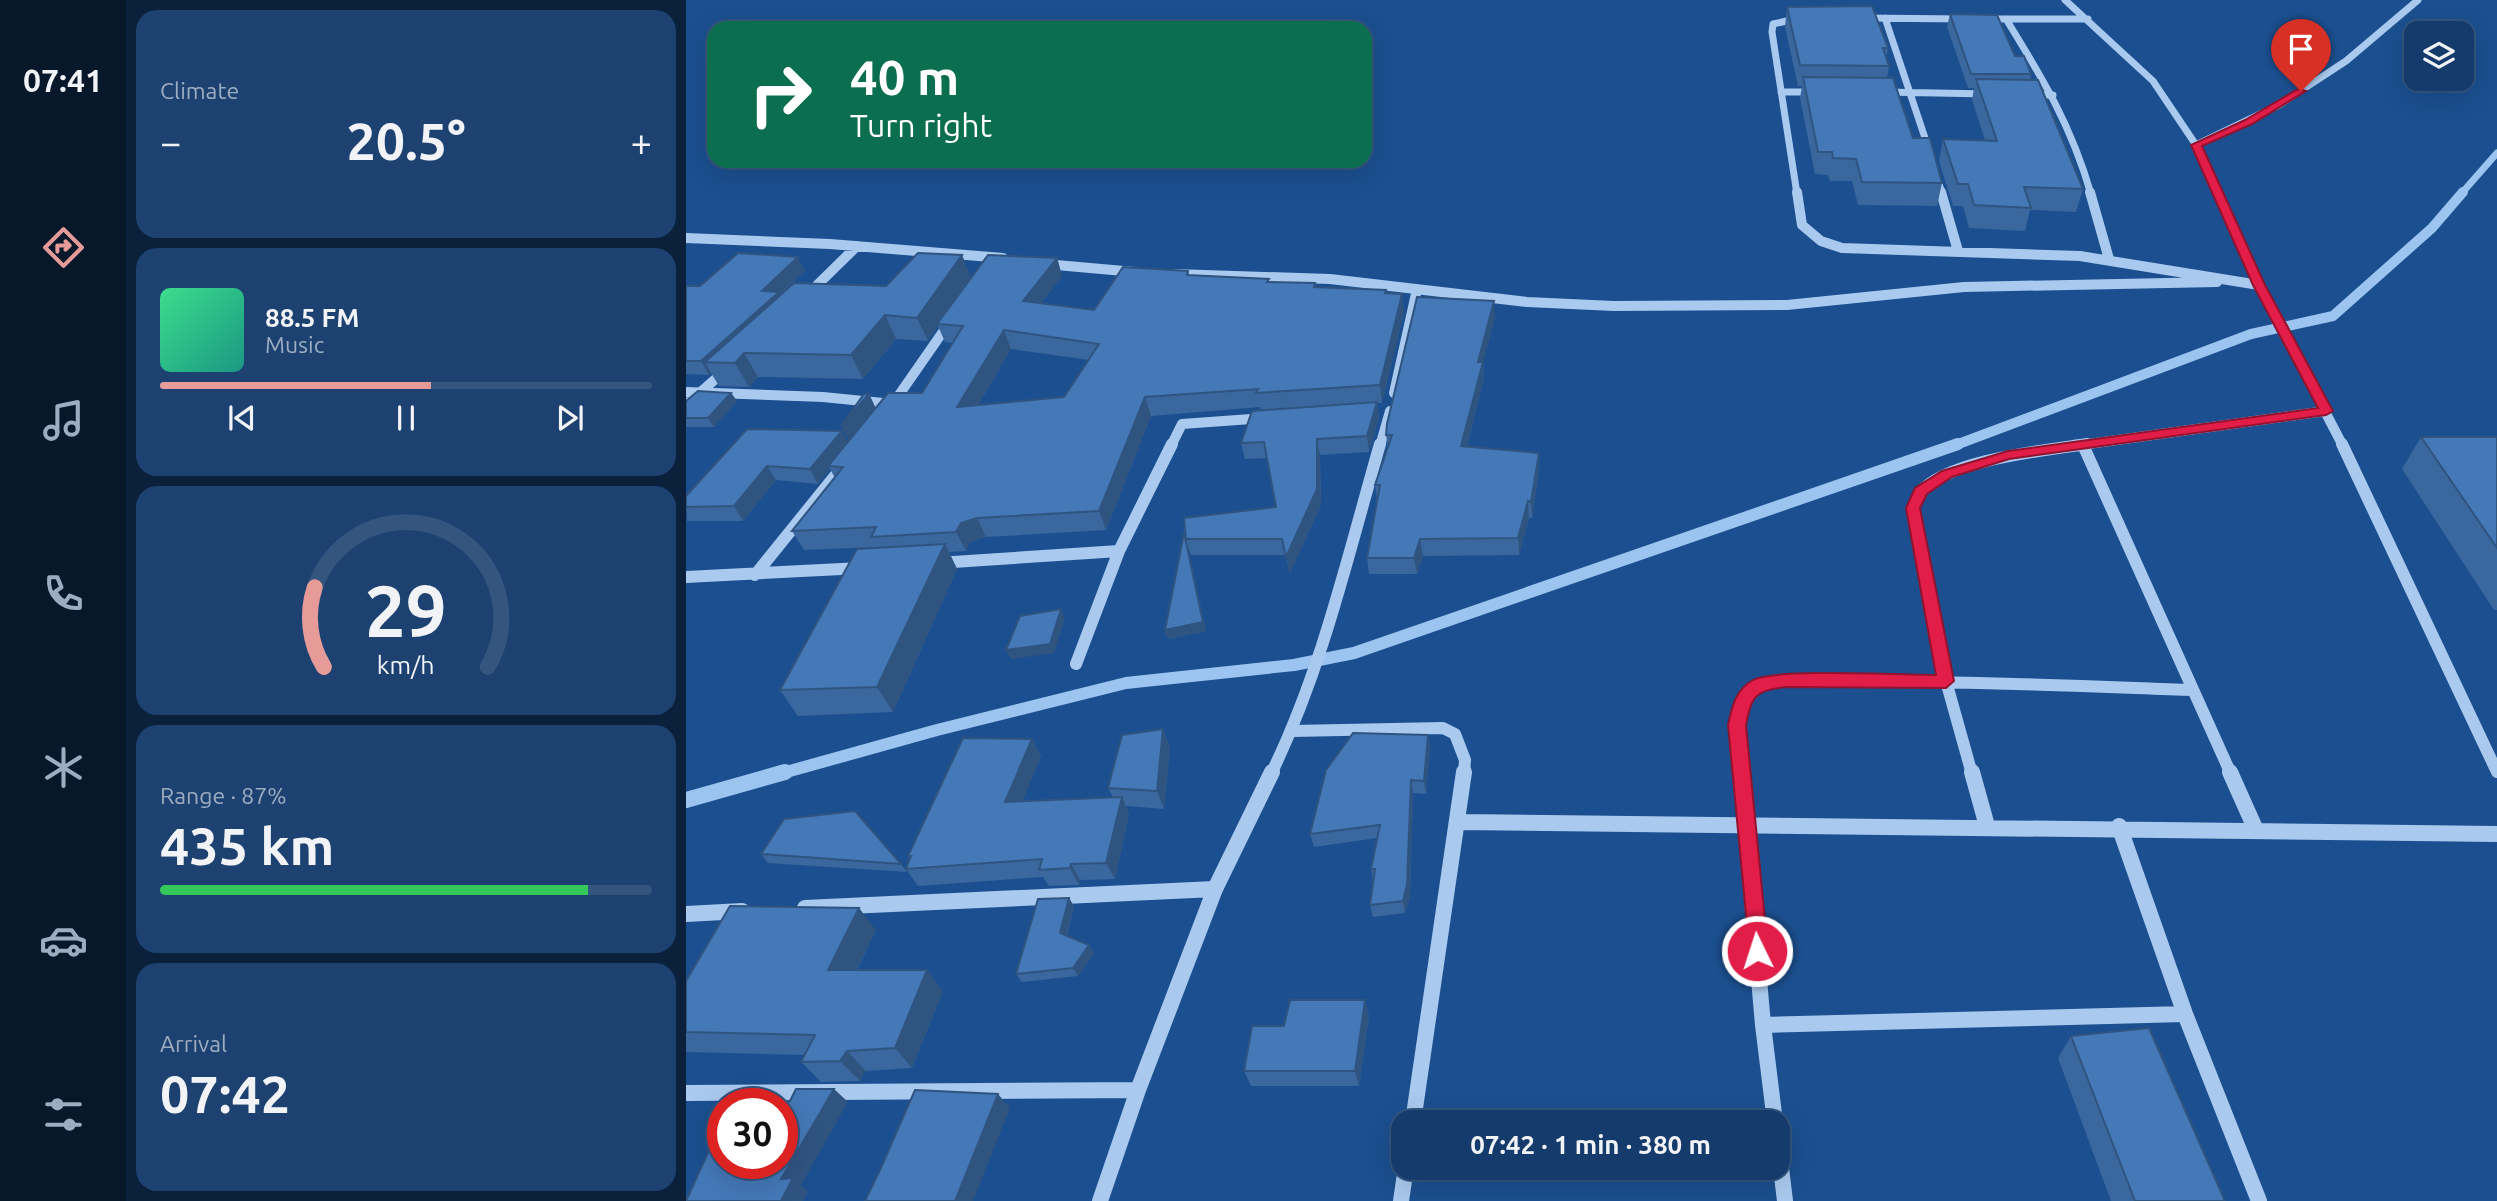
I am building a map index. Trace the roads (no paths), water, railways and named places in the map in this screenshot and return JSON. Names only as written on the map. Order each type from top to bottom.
[{"type":"street","points":[[2065,0],[2153,81],[2196,145],[2259,285],[2326,411],[2497,772]]},
{"type":"street","points":[[2196,145],[2279,105],[2346,61],[2418,0]]},
{"type":"street","points":[[1807,18],[1780,20],[1773,24],[1772,32],[1802,225],[1811,236],[1847,250],[1958,251],[2109,259],[2217,282]]},
{"type":"street","points":[[1846,18],[2088,19]]},
{"type":"street","points":[[1885,18],[1913,92],[1931,158]]},
{"type":"street","points":[[2006,19],[2053,95],[2077,146],[2109,259]]},
{"type":"street","points":[[1781,92],[1820,92]]},
{"type":"street","points":[[1873,92],[2002,94]]},
{"type":"street","points":[[2015,94],[2053,95]]},
{"type":"street","points":[[1935,171],[1958,251]]},
{"type":"street","points":[[686,239],[857,246],[1020,260]]},
{"type":"street","points":[[797,305],[857,246]]},
{"type":"street","points":[[987,269],[995,257]]},
{"type":"street","points":[[1032,262],[1147,273]]},
{"type":"street","points":[[1161,273],[1330,279],[1527,302],[1690,306],[1787,305],[1964,287],[2217,282],[2259,285]]},
{"type":"street","points":[[1100,1201],[1138,1090],[1215,889],[1292,731],[1314,669],[1391,410],[1417,289]]},
{"type":"street","points":[[884,415],[956,314]]},
{"type":"street","points":[[686,405],[740,358]]},
{"type":"street","points":[[686,392],[823,397],[893,404]]},
{"type":"street","points":[[1377,411],[1391,410]]},
{"type":"street","points":[[1987,826],[1946,681],[1913,508],[1920,492],[1947,474],[2008,455],[2326,411]]},
{"type":"street","points":[[1076,664],[1119,551],[1182,424],[1279,417]]},
{"type":"street","points":[[2083,445],[2255,828]]},
{"type":"street","points":[[755,575],[850,457]]},
{"type":"street","points":[[930,563],[1119,551]]},
{"type":"street","points":[[686,577],[877,567]]},
{"type":"street","points":[[1774,1110],[1763,1025],[1748,827],[1737,725],[1743,699],[1758,685],[1786,681],[1946,681],[2193,690]]},
{"type":"street","points":[[1292,731],[1443,728],[1455,734],[1465,760],[1459,822],[1415,1110]]},
{"type":"street","points":[[1459,822],[1748,827],[2119,826],[2497,834]]},
{"type":"street","points":[[2119,826],[2185,1014],[2259,1201]]},
{"type":"street","points":[[790,909],[1215,889]]},
{"type":"street","points":[[686,914],[763,910]]},
{"type":"street","points":[[1763,1025],[2185,1014]]},
{"type":"street","points":[[686,1093],[1138,1090]]},
{"type":"street","points":[[1401,1201],[1404,1180]]},
{"type":"street","points":[[1783,1180],[1786,1201]]},
{"type":"waterway","points":[[2461,194],[2497,153]]},
{"type":"waterway","points":[[1953,446],[2251,334],[2333,316],[2432,228],[2463,192]]},
{"type":"waterway","points":[[779,774],[937,730],[1126,683],[1294,665],[1354,653],[1958,444]]},
{"type":"waterway","points":[[686,800],[785,772]]}]
